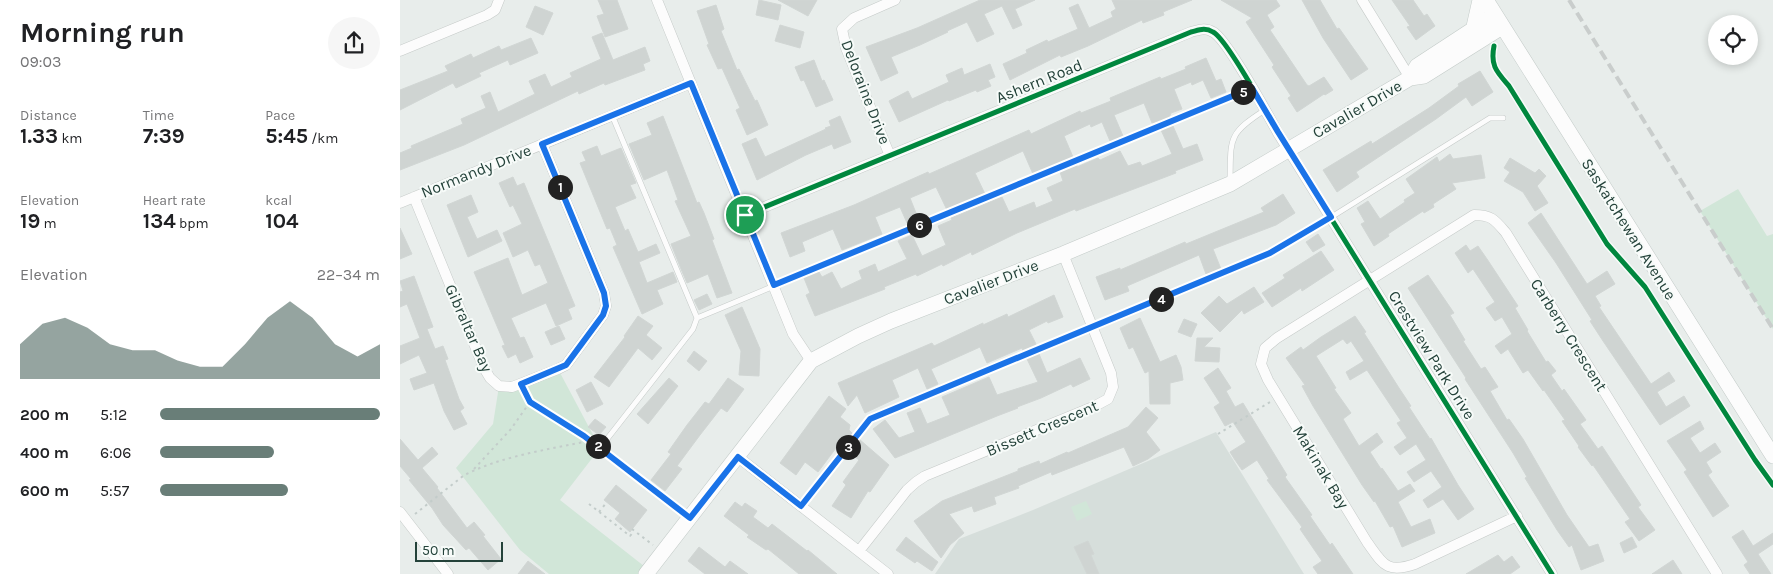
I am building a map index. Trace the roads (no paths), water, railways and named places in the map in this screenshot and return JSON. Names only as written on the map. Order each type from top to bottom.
[{"type":"street","points":[[400,51],[487,15],[495,10],[499,0]]},
{"type":"street","points":[[657,0],[793,334],[810,362]]},
{"type":"street","name":"Deloraine Drive","points":[[890,156],[846,48],[842,29],[854,18],[895,0]]},
{"type":"street","points":[[1362,0],[1410,78]]},
{"type":"street","points":[[1480,0],[1476,36],[1514,46]]},
{"type":"street","name":"Saskatchewan Avenue","points":[[1486,0],[1773,456]]},
{"type":"street","name":"Cavalier Drive","points":[[653,572],[663,553],[810,362],[836,346],[891,321],[1063,254],[1230,184],[1410,78],[1424,76],[1476,36],[1499,21]]},
{"type":"street","name":"Ashern Road","points":[[745,215],[1190,32],[1204,29],[1214,32],[1224,44],[1289,149]]},
{"type":"street","name":"Normandy Drive","points":[[400,203],[691,83]]},
{"type":"street","name":"Gibraltar Bay","points":[[414,197],[484,368],[490,378],[499,386],[512,387],[521,384],[566,365],[603,315],[606,306],[604,293],[542,144]]},
{"type":"street","name":"Crestview Park Drive","points":[[1289,149],[1552,574]]},
{"type":"street","name":"Carberry Crescent","points":[[1370,278],[1474,215],[1486,215],[1494,219],[1506,233],[1717,574]]},
{"type":"street","name":"Bissett Crescent","points":[[859,551],[907,490],[925,476],[1096,406],[1108,399],[1113,387],[1111,373],[1063,254]]},
{"type":"street","name":"Makinak Bay","points":[[1370,278],[1277,338],[1265,348],[1261,364],[1278,397],[1367,542],[1383,564],[1400,569],[1414,564],[1516,516]]},
{"type":"street","points":[[738,457],[888,574]]},
{"type":"street","points":[[403,517],[448,574]]},
{"type":"lane","points":[[697,318],[1252,88]]},
{"type":"lane","points":[[1230,184],[1232,141],[1238,130],[1266,110]]},
{"type":"lane","points":[[612,115],[697,318],[693,330],[600,448],[690,518]]},
{"type":"lane","points":[[801,506],[870,419],[1270,253],[1490,118],[1503,118]]},
{"type":"railway","points":[[1569,0],[1773,329]]}]
